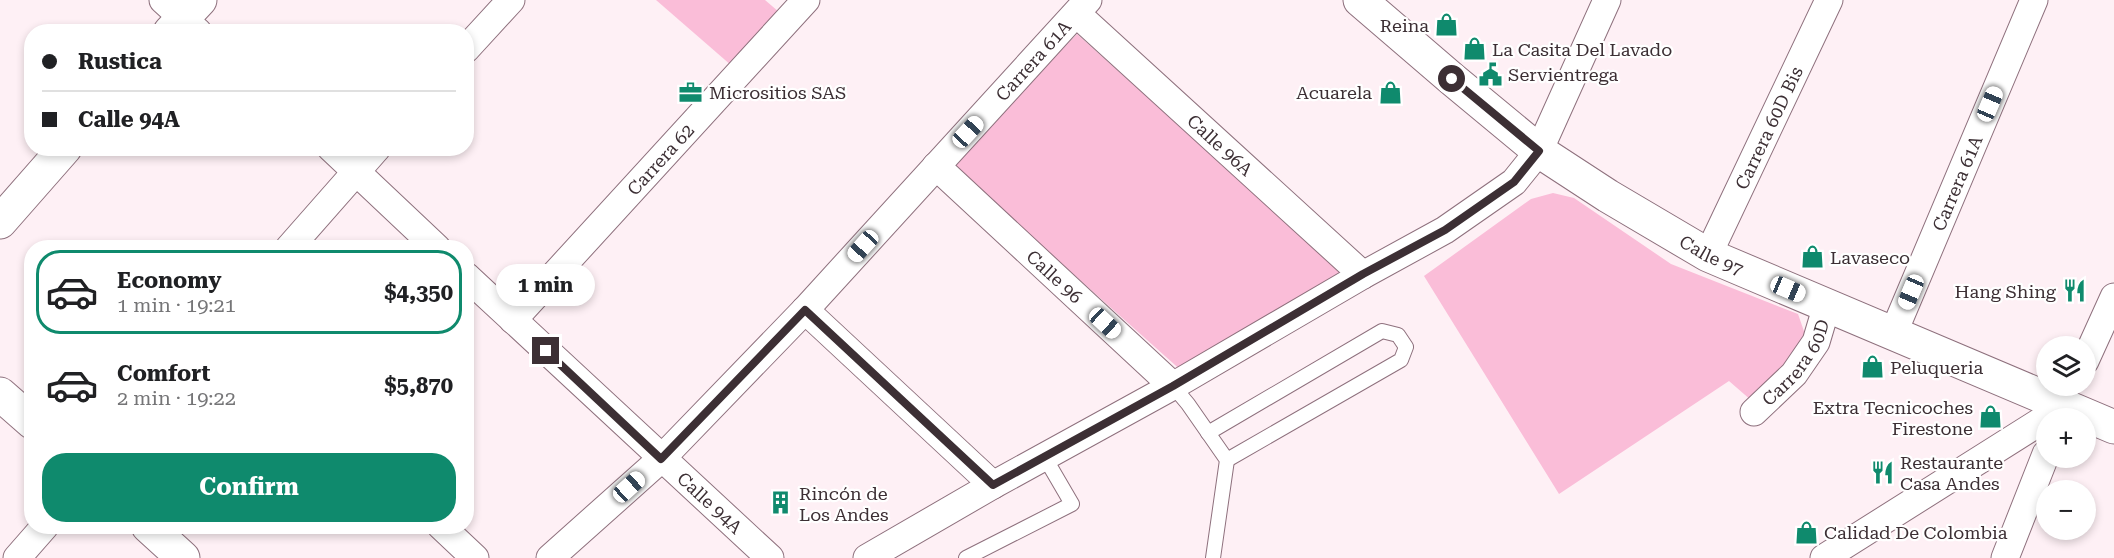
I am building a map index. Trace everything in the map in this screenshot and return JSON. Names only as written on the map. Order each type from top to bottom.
[{"type":"street","points":[[474,40],[511,0]]},
{"type":"street","name":"Carrera 62","points":[[513,320],[806,0]]},
{"type":"street","points":[[867,558],[1044,456],[1173,386],[1363,274],[1445,230],[1514,182],[1539,151],[1607,0]]},
{"type":"street","name":"Carrera 60D Bis","points":[[1708,255],[1829,0]]},
{"type":"street","name":"Carrera 61A","points":[[1893,334],[2034,0]]},
{"type":"street","name":"Calle 97","points":[[1371,4],[1539,151],[1608,196],[1708,255],[1893,334],[2066,404],[2114,427]]},
{"type":"street","name":"Carrera 61A","points":[[550,558],[661,459],[805,310],[1083,7]]},
{"type":"street","name":"Calle 96A","points":[[1083,7],[1363,274]]},
{"type":"street","points":[[0,222],[58,156]]},
{"type":"street","points":[[340,156],[429,240]]},
{"type":"street","points":[[296,240],[369,156]]},
{"type":"street","name":"Calle 96","points":[[936,166],[1173,386]]},
{"type":"street","name":"Calle 94A","points":[[474,283],[770,558]]},
{"type":"street","points":[[2096,337],[2114,297]]},
{"type":"street","name":"Carrera 60D","points":[[1754,412],[1794,374],[1816,342],[1827,305]]},
{"type":"street","points":[[805,310],[993,485]]},
{"type":"street","points":[[0,394],[24,415]]},
{"type":"street","points":[[1825,558],[2066,404]]},
{"type":"street","points":[[2005,558],[2040,468]]},
{"type":"street","points":[[17,558],[38,534]]},
{"type":"street","points":[[157,534],[183,558]]},
{"type":"street","points":[[450,534],[475,558]]},
{"type":"lane","points":[[1208,433],[1382,331],[1398,334],[1406,347],[1401,360],[1227,460]]},
{"type":"lane","points":[[1173,386],[1227,460],[1213,558]]},
{"type":"lane","points":[[966,558],[1072,504],[1044,456]]},
{"type":"shaded area","points":[[656,0],[765,0],[779,12],[732,66]]},
{"type":"shaded area","points":[[1077,34],[1342,271],[1184,373],[951,165]]},
{"type":"shaded area","points":[[1553,193],[1574,198],[1671,264],[1798,314],[1806,337],[1781,374],[1752,401],[1729,381],[1559,494],[1424,276],[1531,199]]},
{"type":"place","name":"Reina","points":[[1447,25]]},
{"type":"place","name":"La Casita Del Lavado","points":[[1474,49]]},
{"type":"place","name":"Servientrega","points":[[1490,74]]},
{"type":"place","name":"Micrositios SAS","points":[[691,92]]},
{"type":"place","name":"Acuarela","points":[[1390,92]]},
{"type":"place","name":"Lavaseco","points":[[1812,257]]},
{"type":"place","name":"Hang Shing","points":[[2074,291]]},
{"type":"place","name":"Peluqueria","points":[[1872,367]]},
{"type":"place","name":"Extra Tecnicoches Firestone","points":[[1991,417]]},
{"type":"place","name":"Restaurante Casa Andes","points":[[1882,472]]},
{"type":"place","name":"Rincón de Los Andes","points":[[781,503]]},
{"type":"place","name":"Calidad De Colombia","points":[[1806,532]]},
{"type":"route","points":[[546,351],[661,459],[805,310],[993,485],[1173,386],[1363,274],[1445,230],[1514,182],[1539,151],[1452,79]]}]
